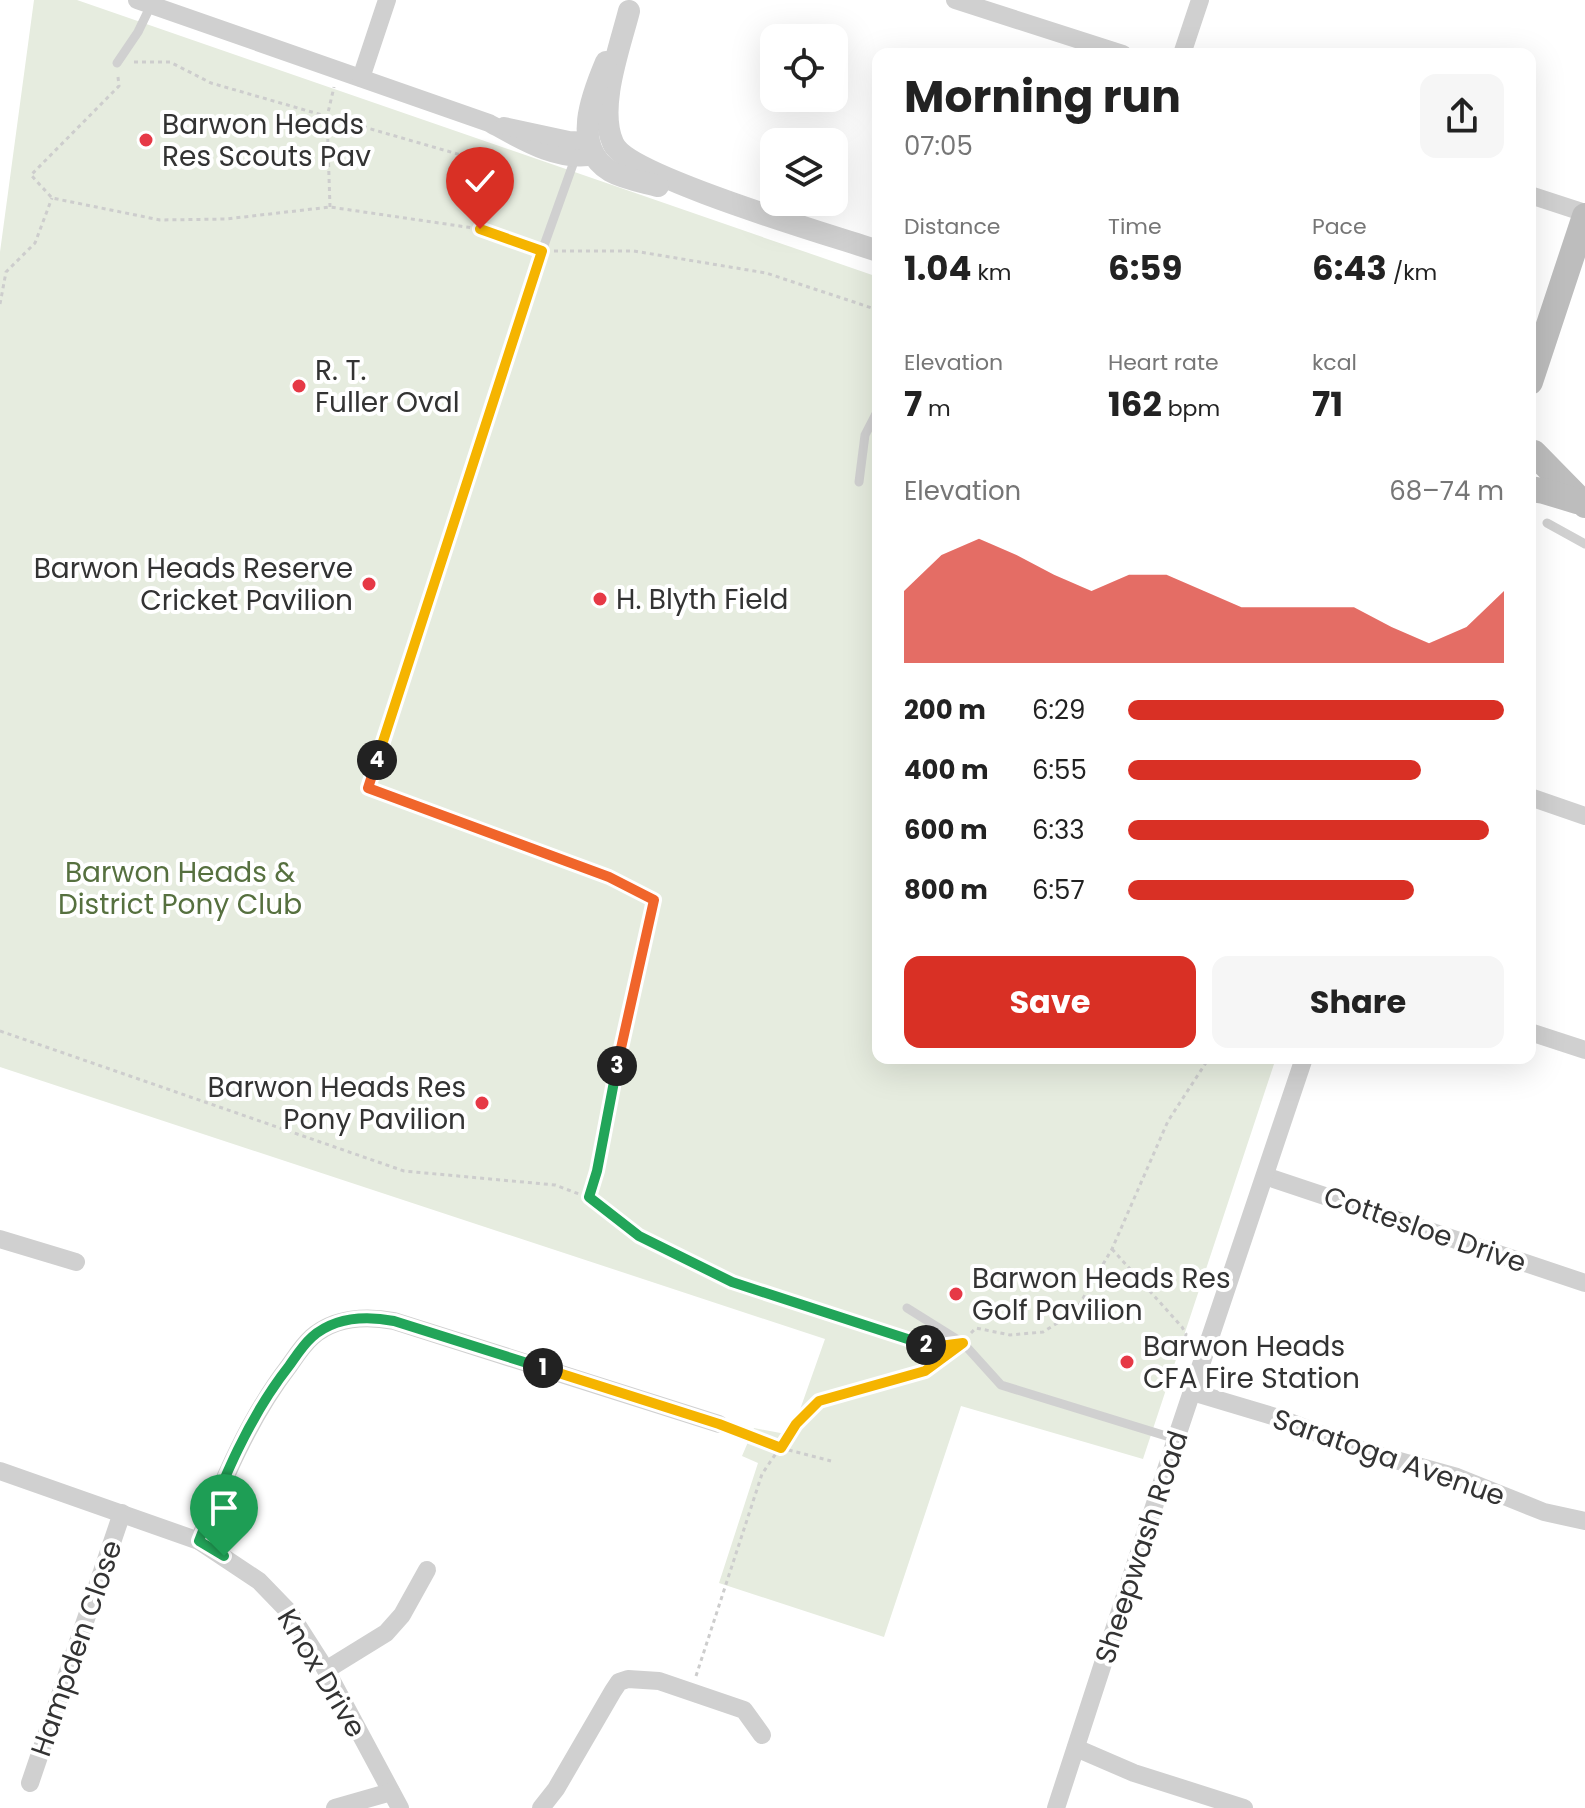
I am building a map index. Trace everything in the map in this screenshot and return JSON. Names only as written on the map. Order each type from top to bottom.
[{"type":"main road","points":[[1536,364],[1585,215]]},
{"type":"main road","points":[[1536,454],[1585,505]]},
{"type":"main road","points":[[1536,490],[1585,505]]},
{"type":"street","points":[[361,78],[387,0]]},
{"type":"street","points":[[955,0],[1104,48]]},
{"type":"street","points":[[1184,48],[1200,0]]},
{"type":"street","points":[[147,2],[489,123],[623,156],[652,172],[741,206],[872,249]]},
{"type":"street","points":[[591,149],[607,108],[630,5]]},
{"type":"street","points":[[1536,197],[1585,215]]},
{"type":"street","points":[[1536,799],[1585,816]]},
{"type":"street","points":[[1536,1034],[1585,1050]]},
{"type":"street","name":"Sheepwash Road","points":[[1056,1808],[1302,1064]]},
{"type":"street","name":"Cottesloe Drive","points":[[1265,1176],[1585,1283]]},
{"type":"street","points":[[0,1239],[76,1262]]},
{"type":"street","points":[[199,1541],[224,1477],[277,1381],[313,1336],[352,1319],[371,1317],[394,1321],[719,1424]]},
{"type":"street","name":"Saratoga Avenue","points":[[1192,1392],[1279,1418],[1363,1451],[1457,1477],[1544,1512],[1585,1521]]},
{"type":"street","name":"Knox Drive","points":[[0,1471],[199,1541],[236,1564],[289,1612],[326,1670],[396,1800]]},
{"type":"street","name":"Hampden Close","points":[[30,1783],[122,1513]]},
{"type":"street","points":[[326,1670],[386,1633],[402,1615],[427,1570]]},
{"type":"street","points":[[541,1808],[556,1789],[619,1682],[642,1678],[744,1710],[762,1735]]},
{"type":"street","points":[[1076,1748],[1134,1773],[1244,1808]]},
{"type":"street","points":[[335,1808],[396,1800]]},
{"type":"lane","points":[[117,63],[138,32],[147,2]]},
{"type":"lane","points":[[589,1197],[654,900],[609,877],[368,788],[542,251],[591,149]]},
{"type":"lane","points":[[859,482],[865,435],[872,422]]},
{"type":"lane","points":[[1547,523],[1585,544]]},
{"type":"lane","points":[[907,1308],[963,1343],[1001,1385],[1176,1439]]},
{"type":"path","points":[[480,229],[468,157],[211,83],[170,62],[117,63],[119,86],[31,175],[52,198],[160,220],[226,219],[330,207],[480,229],[542,251],[634,251],[766,273],[872,308]]},
{"type":"path","points":[[330,207],[327,117],[338,70]]},
{"type":"path","points":[[0,304],[6,272],[35,243],[52,198]]},
{"type":"path","points":[[0,1031],[404,1171],[555,1185],[589,1197],[639,1236],[732,1282],[932,1347],[963,1343]]},
{"type":"path","points":[[691,1691],[762,1474],[796,1424],[819,1401],[925,1371],[963,1343],[976,1328],[1010,1335],[1043,1332],[1075,1312],[1112,1249],[1168,1121],[1205,1064]]},
{"type":"path","points":[[1112,1249],[1182,1327],[1186,1334],[1184,1344],[1206,1351]]},
{"type":"path","points":[[719,1424],[781,1448],[831,1461]]},
{"type":"green space","name":"Barwon Heads & District Pony Club","points":[[34,0],[77,0],[872,275],[872,1064],[1274,1064],[1143,1459],[961,1406],[884,1637],[719,1583],[758,1463],[742,1456],[754,1428],[791,1435],[825,1339],[0,1067],[0,252]]},
{"type":"place","name":"Barwon Heads Res Scouts Pav","points":[[146,140]]},
{"type":"place","name":"R. T. Fuller Oval","points":[[299,386]]},
{"type":"place","name":"Barwon Heads Reserve Cricket Pavilion","points":[[369,584]]},
{"type":"place","name":"H. Blyth Field","points":[[600,599]]},
{"type":"place","name":"Barwon Heads Res Pony Pavilion","points":[[482,1103]]},
{"type":"place","name":"Barwon Heads Res Golf Pavilion","points":[[956,1294]]},
{"type":"place","name":"Barwon Heads CFA Fire Station","points":[[1127,1362]]},
{"type":"route","points":[[224,1556],[199,1541],[224,1477],[250,1427],[277,1381],[313,1336],[352,1319],[371,1317],[394,1321],[719,1424],[781,1448],[796,1424],[819,1401],[925,1371],[963,1343],[932,1347],[732,1282],[639,1236],[589,1197],[654,900],[609,877],[368,788],[542,251],[480,229]]}]
